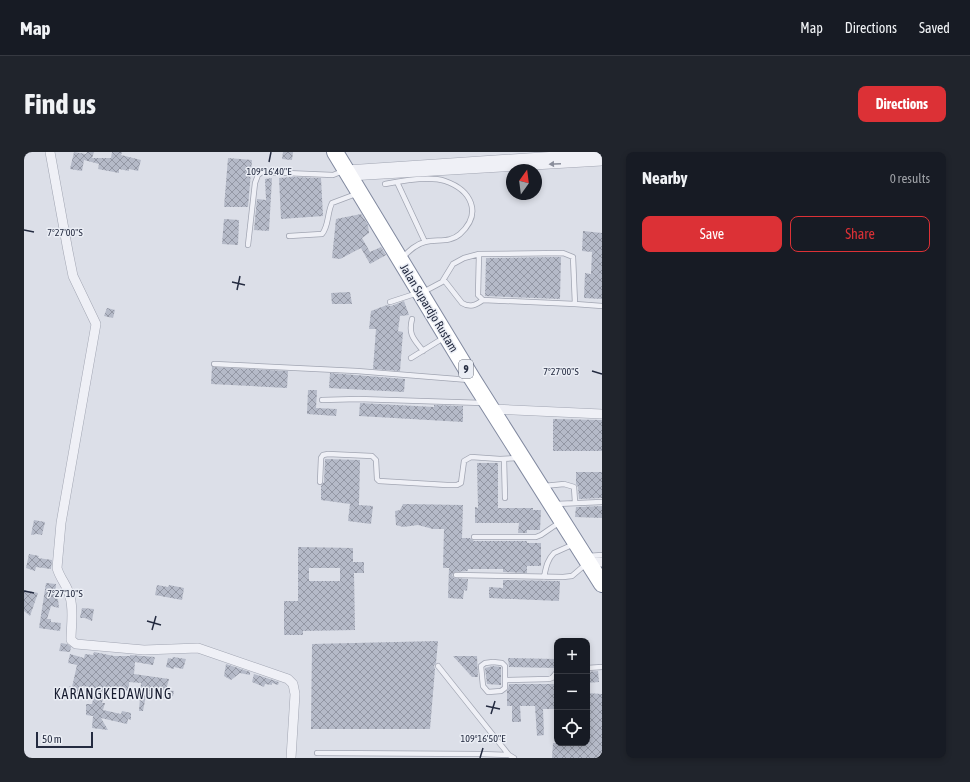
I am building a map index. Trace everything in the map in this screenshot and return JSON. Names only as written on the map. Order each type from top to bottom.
[{"type":"highway","name":"Jalan Supardjo Rustam","points":[[335,152],[419,292],[551,505],[576,543],[594,558],[602,584]]},
{"type":"street","points":[[50,152],[73,276],[96,324],[60,523],[57,568],[70,596],[71,640],[76,644],[125,650],[198,648],[288,679],[293,684],[295,694],[291,758]]},
{"type":"street","points":[[348,173],[596,159],[602,152]]},
{"type":"street","points":[[490,406],[602,414]]},
{"type":"lane","points":[[248,245],[255,183],[258,175],[262,172],[333,175],[348,173]]},
{"type":"lane","points":[[385,184],[431,179],[445,180],[469,197],[473,206],[472,215],[467,226],[459,235],[446,240],[425,242],[415,246],[400,259]]},
{"type":"lane","points":[[398,182],[425,242]]},
{"type":"lane","points":[[289,236],[322,234],[326,229],[332,203],[360,193]]},
{"type":"lane","points":[[390,302],[427,290],[444,280],[453,264],[464,258],[478,254],[563,253],[573,257],[576,304]]},
{"type":"lane","points":[[478,254],[478,295],[483,300]]},
{"type":"lane","points":[[444,280],[462,303],[471,306],[483,300],[602,306]]},
{"type":"lane","points":[[412,319],[410,328],[411,334],[423,351]]},
{"type":"lane","points":[[411,358],[446,336]]},
{"type":"lane","points":[[214,364],[357,371],[473,380]]},
{"type":"lane","points":[[322,400],[358,398],[490,406]]},
{"type":"lane","points":[[320,482],[321,458],[323,455],[328,454],[372,456],[376,460],[376,479],[379,480],[457,486],[461,483],[464,461],[471,457],[504,459],[522,458]]},
{"type":"lane","points":[[504,459],[505,498]]},
{"type":"lane","points":[[540,487],[557,484],[570,485],[574,487],[575,502]]},
{"type":"lane","points":[[551,505],[575,502],[602,502]]},
{"type":"lane","points":[[474,537],[536,537],[562,521]]},
{"type":"lane","points":[[544,577],[547,562],[551,556],[554,553],[576,543]]},
{"type":"lane","points":[[456,575],[544,577],[572,576],[594,558]]},
{"type":"lane","points":[[502,663],[506,670],[506,680],[505,688],[501,691],[488,692],[482,686],[482,664],[502,663]]},
{"type":"lane","points":[[438,666],[508,755]]},
{"type":"lane","points":[[590,668],[602,667]]},
{"type":"lane","points":[[506,680],[549,679],[555,674]]},
{"type":"lane","points":[[317,753],[480,754],[508,755],[514,758]]},
{"type":"building","points":[[74,152],[86,154],[87,152],[94,152],[92,158],[111,158],[112,152],[122,152],[121,155],[141,160],[138,171],[119,169],[119,173],[98,169],[99,164],[84,160],[82,171],[70,169]]},
{"type":"building","points":[[283,152],[293,152],[292,160],[282,159]]},
{"type":"building","points":[[228,158],[252,160],[248,207],[224,207]]},
{"type":"building","points":[[272,178],[269,231],[254,230],[257,199],[266,200],[265,179]]},
{"type":"building","points":[[279,178],[321,178],[323,216],[281,219]]},
{"type":"building","points":[[361,214],[368,225],[369,233],[362,238],[370,252],[381,247],[386,255],[370,264],[361,248],[340,259],[332,258],[336,219]]},
{"type":"building","points":[[224,219],[239,220],[238,245],[222,244]]},
{"type":"building","points":[[583,231],[602,233],[602,299],[584,298],[585,273],[591,274],[592,252],[582,251]]},
{"type":"building","points":[[561,257],[560,299],[485,296],[486,258]]},
{"type":"building","points":[[350,292],[352,304],[332,304],[331,293]]},
{"type":"building","points":[[404,301],[409,315],[400,316],[398,331],[403,332],[400,371],[373,369],[376,329],[369,329],[371,311]]},
{"type":"building","points":[[107,308],[115,310],[113,318],[104,316]]},
{"type":"building","points":[[212,367],[288,371],[287,388],[211,384]]},
{"type":"building","points":[[330,373],[405,379],[404,392],[329,388]]},
{"type":"building","points":[[308,390],[317,390],[316,408],[337,409],[336,416],[307,414]]},
{"type":"building","points":[[360,403],[434,407],[434,405],[463,406],[463,422],[359,416]]},
{"type":"building","points":[[553,419],[602,420],[602,451],[553,451]]},
{"type":"building","points":[[325,459],[360,460],[359,505],[373,506],[371,524],[348,521],[350,504],[321,500],[321,486],[324,482]]},
{"type":"building","points":[[477,463],[498,463],[498,508],[533,508],[533,510],[541,510],[540,530],[527,530],[527,533],[518,533],[519,523],[475,523],[475,507],[478,508]]},
{"type":"building","points":[[576,472],[602,472],[602,498],[579,499],[578,487],[576,484]]},
{"type":"building","points":[[403,504],[463,505],[462,538],[470,538],[474,541],[527,541],[527,543],[541,543],[541,566],[527,566],[527,573],[503,572],[503,569],[468,569],[468,571],[455,572],[452,575],[454,578],[468,579],[467,591],[464,590],[463,599],[448,598],[449,568],[443,568],[444,529],[433,529],[418,525],[403,527],[396,525],[395,511],[400,510]]},
{"type":"building","points":[[602,506],[602,518],[575,517],[576,507]]},
{"type":"building","points":[[34,520],[45,522],[42,535],[31,535]]},
{"type":"building","points":[[298,547],[353,548],[353,562],[364,562],[364,573],[354,573],[355,630],[303,631],[303,635],[284,635],[284,601],[298,601]],"holes":[[[309,568],[340,568],[340,581],[309,581]]]},
{"type":"building","points":[[29,554],[39,556],[38,558],[52,560],[51,569],[36,567],[35,571],[26,568]]},
{"type":"building","points":[[503,580],[560,581],[559,601],[489,598],[489,587],[503,588]]},
{"type":"building","points":[[46,583],[56,584],[55,598],[58,599],[59,608],[51,606],[47,619],[51,619],[51,622],[61,623],[60,631],[39,628]]},
{"type":"building","points":[[157,585],[168,587],[169,585],[184,588],[182,600],[155,595]]},
{"type":"building","points":[[24,590],[38,593],[30,616],[24,611]]},
{"type":"building","points":[[82,608],[94,609],[92,621],[85,618],[80,618]]},
{"type":"building","points":[[438,641],[436,663],[434,666],[430,729],[311,729],[312,644]]},
{"type":"building","points":[[61,643],[67,644],[71,647],[70,652],[59,651]]},
{"type":"building","points":[[94,652],[114,656],[130,655],[155,657],[153,665],[135,662],[134,674],[169,679],[166,690],[174,691],[173,696],[166,698],[146,695],[143,711],[139,711],[141,683],[129,682],[129,691],[105,691],[102,703],[105,703],[103,710],[121,714],[122,711],[131,713],[131,720],[128,719],[127,724],[101,718],[108,730],[92,728],[93,716],[86,715],[86,704],[92,704],[95,688],[82,686],[80,694],[71,693],[69,686],[72,687],[77,665],[68,663],[70,654],[84,658],[85,654],[93,655]]},
{"type":"building","points":[[453,656],[477,656],[478,677],[472,677]]},
{"type":"building","points":[[173,657],[186,659],[183,669],[166,667],[168,658],[172,659]]},
{"type":"building","points":[[508,658],[554,659],[554,668],[509,667]]},
{"type":"building","points":[[226,664],[250,672],[250,675],[240,673],[231,680],[224,676]]},
{"type":"building","points":[[493,666],[501,667],[501,685],[487,684],[485,668]]},
{"type":"building","points":[[598,671],[599,682],[590,683],[590,672]]},
{"type":"building","points":[[254,674],[279,682],[278,685],[272,683],[272,685],[265,684],[264,687],[252,682]]},
{"type":"building","points":[[509,684],[554,684],[554,709],[543,709],[544,735],[537,736],[535,706],[520,706],[521,722],[512,722],[512,706],[507,706]]},
{"type":"building","points":[[590,693],[602,694],[602,758],[552,758],[553,743],[554,746],[590,746]]},
{"type":"district","name":"KARANGKEDAWUNG","points":[[113,694]]}]
